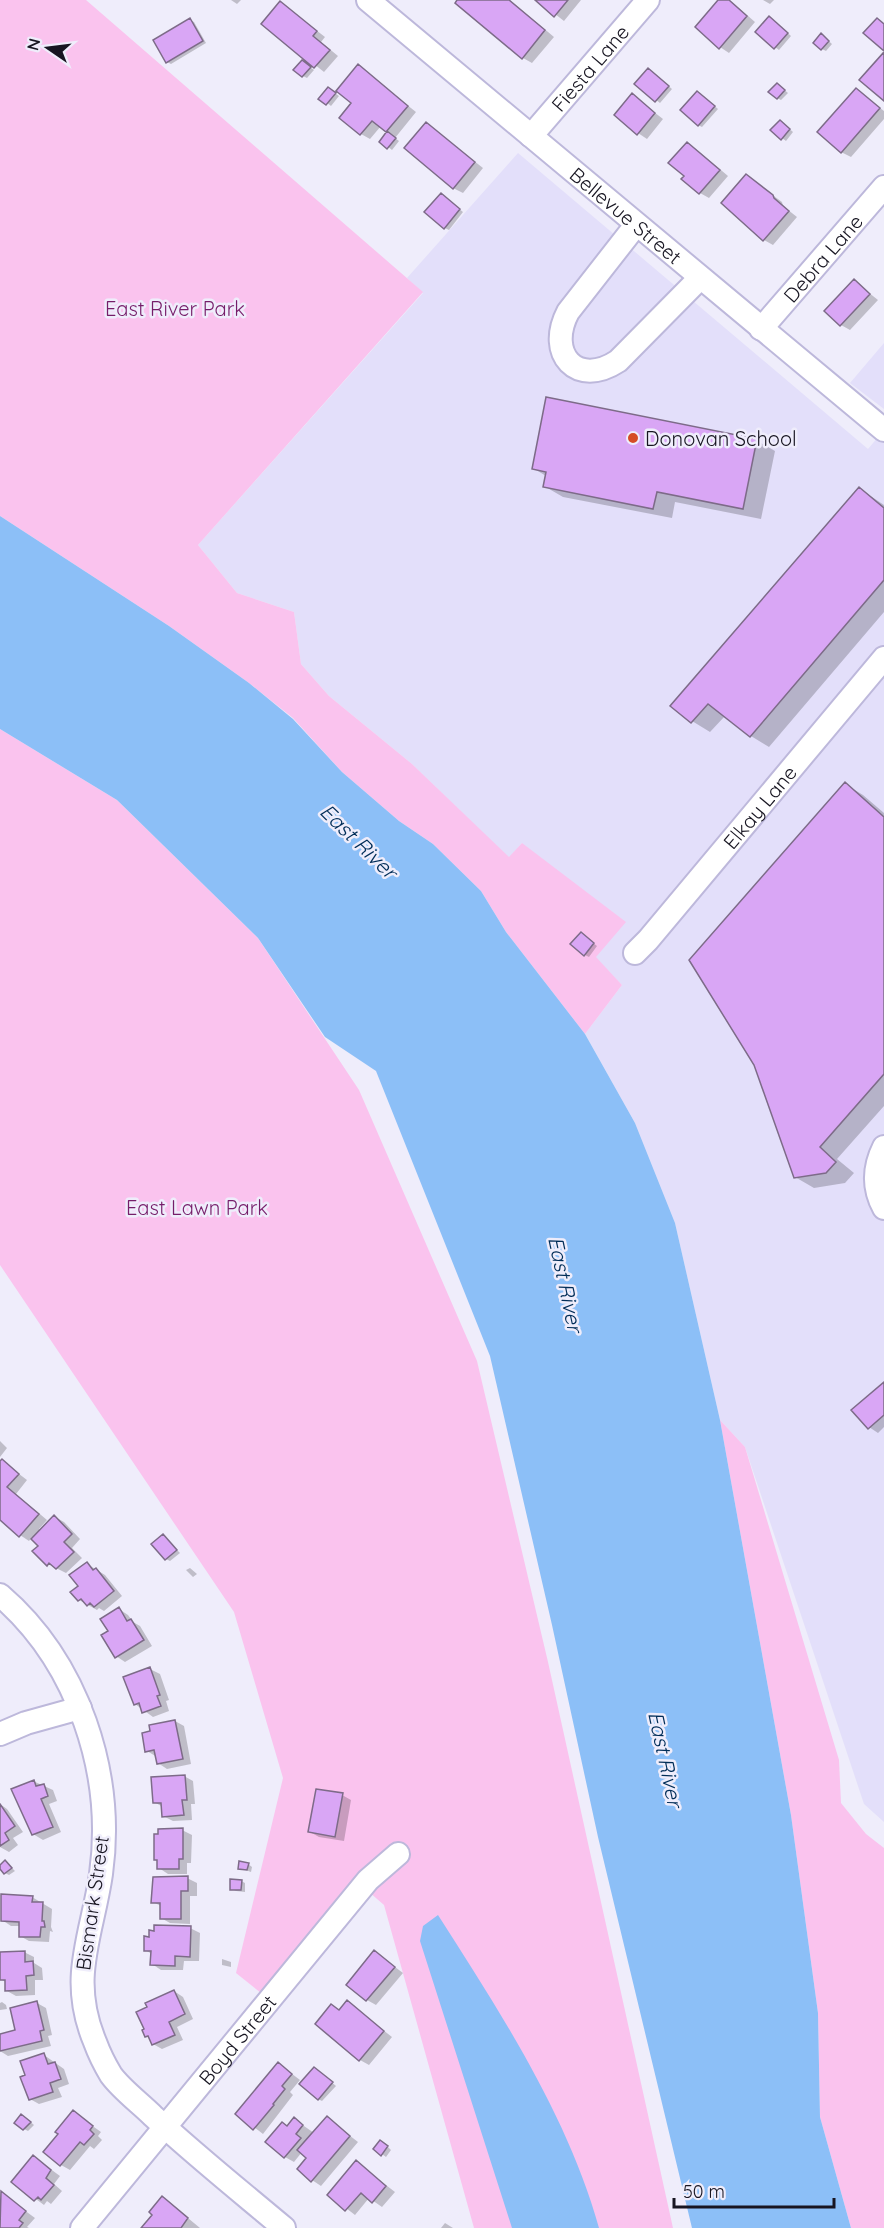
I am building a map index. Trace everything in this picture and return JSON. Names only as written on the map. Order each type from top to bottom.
[{"type":"street","name":"Bellevue Street","points":[[368,0],[884,430]]},
{"type":"street","name":"Fiesta Lane","points":[[531,136],[648,0]]},
{"type":"street","name":"Debra Lane","points":[[761,329],[884,187]]},
{"type":"street","points":[[636,225],[562,322],[560,343],[563,355],[569,363],[580,369],[592,371],[613,365],[700,278]]},
{"type":"street","name":"Elkay Lane","points":[[635,953],[884,658]]},
{"type":"street","points":[[884,1147],[878,1159],[876,1172],[877,1190],[884,1208]]},
{"type":"street","name":"Bismark Street","points":[[0,1595],[36,1634],[63,1675],[80,1708],[95,1754],[102,1796],[104,1834],[101,1874],[84,1953],[81,1982],[85,2016],[95,2043],[111,2074],[166,2127],[284,2228]]},
{"type":"street","points":[[0,1734],[27,1723],[80,1708]]},
{"type":"street","name":"Boyd Street","points":[[82,2228],[368,1880],[398,1854]]},
{"type":"shaded area","points":[[518,153],[868,449],[884,430],[884,1822],[864,1804],[745,1447],[720,1420],[675,1223],[635,1123],[585,1034],[622,985],[595,957],[522,843],[509,858],[412,764],[329,696],[301,664],[294,612],[237,593],[198,545],[423,293],[407,278]]},
{"type":"shaded area","points":[[884,343],[884,409],[850,383]]},
{"type":"green space","name":"East River Park","points":[[0,0],[86,0],[423,292],[198,545],[237,593],[294,612],[301,664],[329,696],[412,764],[509,857],[522,843],[626,922],[596,957],[622,985],[585,1034],[506,932],[481,891],[433,844],[399,821],[342,772],[293,718],[249,683],[169,626],[0,516]]},
{"type":"green space","name":"East Lawn Park","points":[[0,729],[117,800],[258,938],[359,1090],[477,1361],[548,1662],[673,2228],[474,2228],[384,1905],[354,1879],[261,1993],[236,1973],[283,1778],[234,1612],[0,1265]]},
{"type":"green space","points":[[720,1420],[745,1447],[839,1760],[841,1803],[866,1834],[884,1848],[884,2228],[851,2228],[820,2117],[818,2013],[791,1815]]},
{"type":"water","name":"East River","points":[[0,516],[169,626],[249,683],[293,719],[342,772],[399,821],[433,844],[481,891],[506,932],[585,1034],[635,1123],[675,1223],[720,1420],[791,1815],[818,2013],[820,2117],[851,2228],[692,2228],[598,1837],[490,1356],[376,1071],[325,1037],[258,938],[117,800],[0,729]]},
{"type":"water","points":[[438,1915],[508,2027],[551,2105],[586,2186],[599,2228],[512,2228],[420,1941],[423,1926]]},
{"type":"building","points":[[457,0],[509,0],[545,30],[522,59],[455,3]]},
{"type":"building","points":[[535,0],[568,0],[554,17]]},
{"type":"building","points":[[718,0],[729,0],[747,16],[719,49],[695,27]]},
{"type":"building","points":[[280,1],[317,31],[313,36],[330,50],[314,68],[261,24]]},
{"type":"building","points":[[769,16],[788,33],[774,49],[755,32]]},
{"type":"building","points":[[190,18],[203,41],[166,63],[153,40]]},
{"type":"building","points":[[877,18],[884,24],[884,51],[863,33]]},
{"type":"building","points":[[821,33],[829,41],[821,50],[813,43]]},
{"type":"building","points":[[884,52],[884,101],[859,80]]},
{"type":"building","points":[[302,60],[311,67],[302,77],[293,70]]},
{"type":"building","points":[[358,64],[408,106],[386,132],[372,121],[360,135],[339,118],[351,103],[336,91]]},
{"type":"building","points":[[648,68],[669,86],[655,102],[634,84]]},
{"type":"building","points":[[777,83],[785,90],[777,99],[768,92]]},
{"type":"building","points":[[328,87],[336,93],[326,105],[318,99]]},
{"type":"building","points":[[856,88],[880,108],[841,153],[817,132]]},
{"type":"building","points":[[697,91],[715,106],[698,126],[680,110]]},
{"type":"building","points":[[632,93],[655,113],[637,135],[614,115]]},
{"type":"building","points":[[780,120],[790,129],[781,140],[770,130]]},
{"type":"building","points":[[426,122],[475,162],[453,189],[404,148]]},
{"type":"building","points":[[387,131],[396,138],[387,149],[379,142]]},
{"type":"building","points":[[687,142],[720,170],[699,194],[681,179],[684,176],[668,163]]},
{"type":"building","points":[[746,174],[789,211],[763,241],[721,203]]},
{"type":"building","points":[[441,193],[460,209],[444,229],[424,212]]},
{"type":"building","points":[[854,279],[870,294],[840,326],[824,311]]},
{"type":"building","points":[[546,397],[757,439],[743,509],[657,492],[653,509],[543,487],[546,472],[532,469]]},
{"type":"building","points":[[859,487],[884,508],[884,580],[750,737],[708,704],[691,723],[670,706]]},
{"type":"building","points":[[845,782],[884,817],[884,1074],[820,1147],[836,1162],[826,1173],[794,1178],[754,1065],[689,960]]},
{"type":"building","points":[[581,932],[594,943],[584,956],[570,944]]},
{"type":"building","points":[[884,1382],[884,1415],[868,1429],[851,1410]]},
{"type":"building","points":[[2,1459],[19,1474],[7,1487],[39,1514],[19,1537],[0,1520],[0,1461]]},
{"type":"building","points":[[54,1515],[72,1534],[64,1542],[74,1552],[56,1569],[49,1563],[47,1566],[32,1551],[38,1546],[31,1539]]},
{"type":"building","points":[[163,1534],[177,1550],[165,1560],[151,1544]]},
{"type":"building","points":[[87,1562],[93,1570],[96,1568],[114,1591],[94,1607],[90,1603],[87,1606],[81,1599],[78,1601],[70,1592],[78,1586],[69,1575]]},
{"type":"building","points":[[119,1607],[127,1621],[131,1619],[144,1640],[115,1658],[101,1635],[108,1631],[100,1619]]},
{"type":"building","points":[[150,1667],[160,1695],[157,1696],[161,1706],[142,1713],[139,1703],[134,1705],[123,1677]]},
{"type":"building","points":[[175,1720],[183,1759],[157,1764],[154,1750],[145,1752],[142,1733],[150,1731],[149,1725]]},
{"type":"building","points":[[185,1775],[187,1800],[182,1800],[184,1815],[162,1817],[161,1803],[153,1803],[151,1777]]},
{"type":"building","points":[[34,1780],[36,1786],[44,1784],[48,1796],[41,1799],[53,1827],[32,1835],[11,1789]]},
{"type":"building","points":[[316,1789],[343,1793],[335,1837],[308,1832]]},
{"type":"building","points":[[0,1804],[15,1826],[5,1833],[9,1840],[0,1846]]},
{"type":"building","points":[[183,1828],[183,1859],[179,1859],[179,1869],[157,1869],[157,1860],[154,1860],[154,1834],[158,1834],[158,1829]]},
{"type":"building","points":[[5,1860],[12,1868],[4,1874],[0,1865]]},
{"type":"building","points":[[239,1861],[249,1863],[247,1870],[238,1869]]},
{"type":"building","points":[[188,1876],[188,1891],[181,1891],[181,1919],[160,1919],[160,1903],[151,1903],[153,1877]]},
{"type":"building","points":[[230,1879],[242,1880],[241,1890],[230,1890]]},
{"type":"building","points":[[1,1894],[33,1896],[32,1902],[43,1902],[42,1921],[45,1927],[41,1927],[40,1937],[19,1937],[19,1922],[1,1921]]},
{"type":"building","points":[[154,1925],[191,1926],[190,1957],[175,1956],[175,1966],[150,1965],[151,1951],[144,1951],[144,1936],[149,1937],[149,1930],[154,1931]]},
{"type":"building","points":[[374,1950],[395,1967],[366,2001],[346,1985]]},
{"type":"building","points":[[25,1951],[25,1962],[33,1961],[34,1975],[26,1976],[27,1990],[5,1991],[5,1980],[0,1980],[0,1952]]},
{"type":"building","points":[[174,1990],[185,2014],[169,2022],[175,2035],[152,2045],[148,2036],[145,2037],[136,2012],[147,2007],[145,2003]]},
{"type":"building","points":[[347,2000],[384,2031],[359,2061],[315,2024],[331,2004],[339,2010]]},
{"type":"building","points":[[37,2001],[44,2030],[40,2031],[42,2041],[0,2051],[0,2034],[15,2030],[10,2008]]},
{"type":"building","points":[[44,2053],[48,2064],[55,2062],[61,2079],[50,2083],[53,2092],[29,2100],[20,2077],[25,2075],[20,2061]]},
{"type":"building","points":[[278,2062],[292,2074],[282,2086],[285,2089],[274,2105],[253,2130],[235,2114]]},
{"type":"building","points":[[314,2067],[333,2082],[318,2100],[299,2084]]},
{"type":"building","points":[[73,2110],[93,2126],[90,2130],[94,2134],[84,2145],[80,2142],[60,2166],[43,2152],[58,2134],[55,2132]]},
{"type":"building","points":[[21,2114],[31,2122],[23,2130],[14,2123]]},
{"type":"building","points":[[327,2116],[350,2136],[311,2182],[297,2169],[306,2158],[297,2150]]},
{"type":"building","points":[[294,2117],[303,2125],[296,2134],[301,2138],[284,2158],[265,2142],[282,2122],[287,2126]]},
{"type":"building","points":[[380,2140],[388,2146],[381,2156],[373,2149]]},
{"type":"building","points":[[33,2155],[51,2170],[46,2178],[54,2185],[41,2200],[38,2197],[34,2201],[11,2182]]},
{"type":"building","points":[[356,2160],[386,2186],[372,2203],[361,2193],[345,2211],[327,2195]]},
{"type":"building","points":[[1,2191],[26,2211],[19,2220],[23,2223],[19,2228],[0,2228]]},
{"type":"building","points":[[162,2196],[188,2218],[181,2228],[141,2228],[152,2215],[149,2212]]},
{"type":"place","name":"Donovan School","points":[[633,438]]}]
